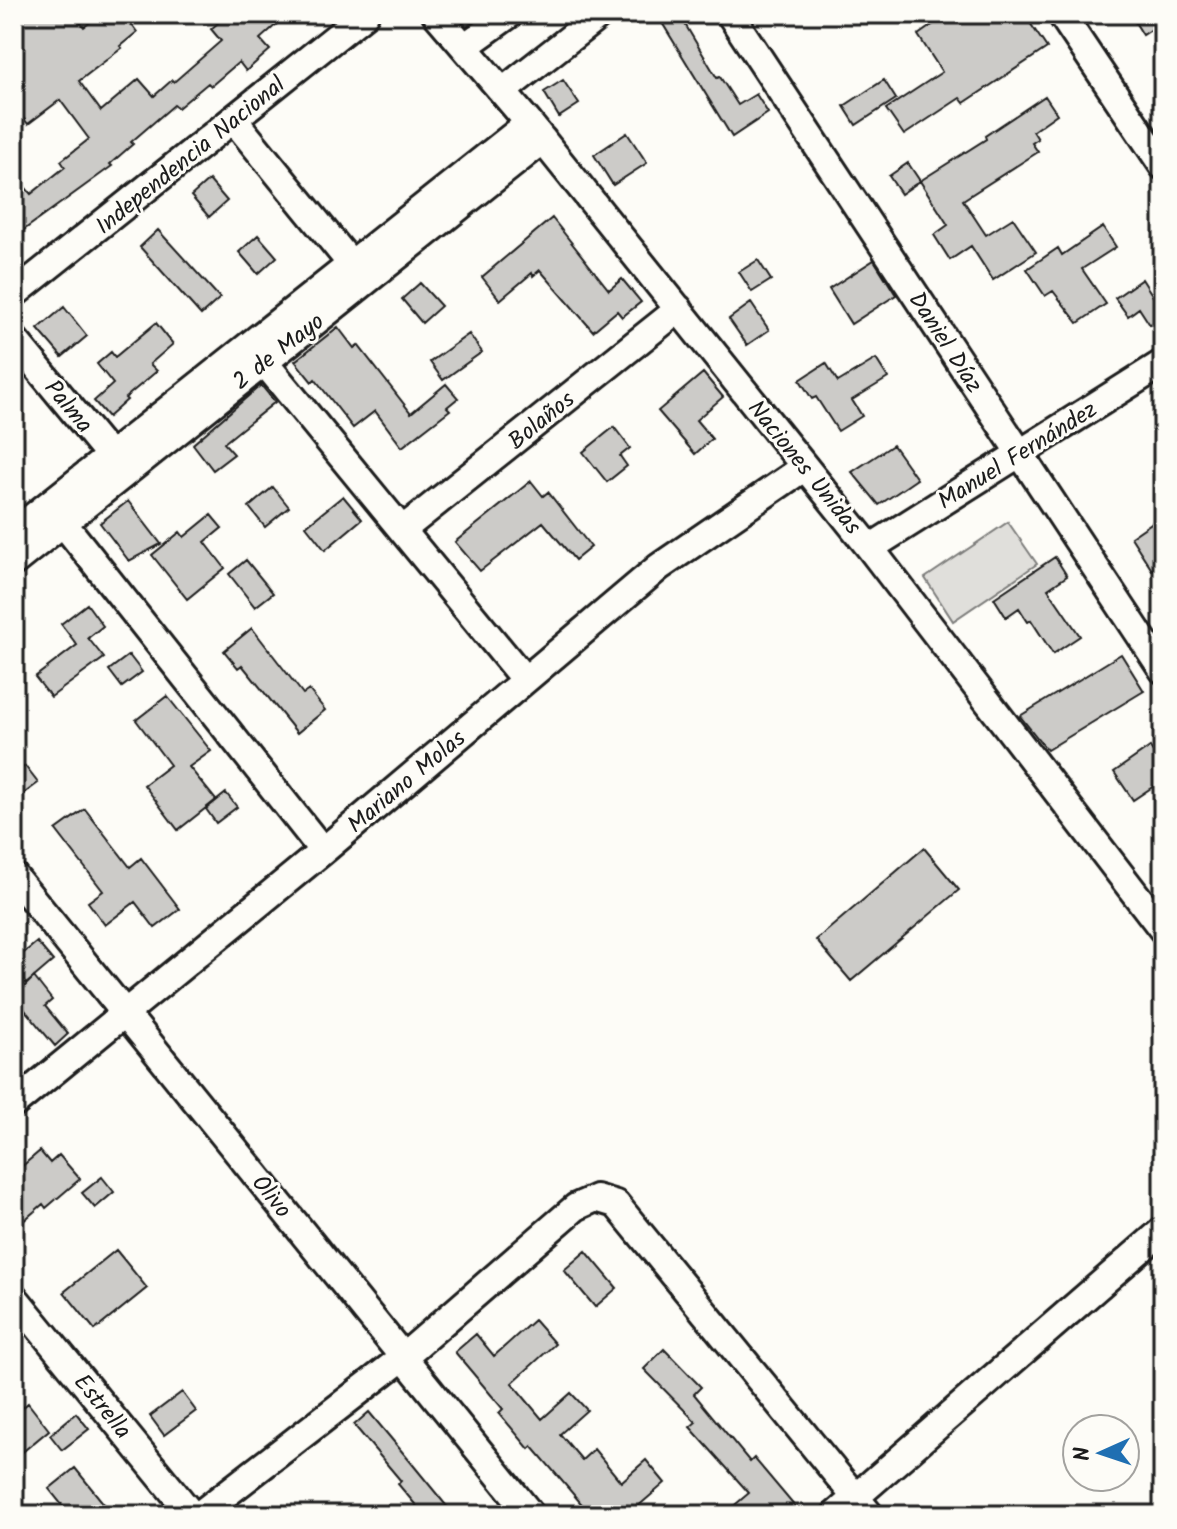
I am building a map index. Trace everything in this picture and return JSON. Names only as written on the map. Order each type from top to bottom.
[{"type":"street","name":"Independencia Nacional","points":[[14,294],[365,14]]},
{"type":"street","name":"Naciones Unidas","points":[[436,14],[536,131],[870,548],[1163,930]]},
{"type":"street","points":[[464,47],[510,14]]},
{"type":"street","points":[[503,91],[601,14]]},
{"type":"street","name":"Daniel Díaz","points":[[730,14],[1163,670]]},
{"type":"street","points":[[1061,14],[1163,166]]},
{"type":"street","points":[[234,120],[358,273]]},
{"type":"street","name":"2 de Mayo","points":[[14,562],[56,514],[536,131]]},
{"type":"street","name":"Bolaños","points":[[402,530],[679,309]]},
{"type":"street","name":"Palma","points":[[14,339],[118,464]]},
{"type":"street","points":[[257,353],[525,680]]},
{"type":"street","name":"Manuel Fernández","points":[[870,548],[1163,363]]},
{"type":"street","name":"Mariano Molas","points":[[14,1104],[323,851],[659,567],[805,467]]},
{"type":"street","points":[[56,514],[323,851]]},
{"type":"street","name":"2 de Mayo","points":[[14,532],[56,514]]},
{"type":"street","name":"Olivo","points":[[14,876],[531,1515]]},
{"type":"street","points":[[199,1515],[402,1358],[576,1207],[596,1198],[616,1204],[863,1506]]},
{"type":"street","points":[[835,1515],[863,1506],[1163,1230]]},
{"type":"street","name":"Estrella","points":[[14,1297],[192,1515]]},
{"type":"shaded area","points":[[1008,522],[1037,564],[953,621],[925,578]]},
{"type":"building","points":[[29,14],[73,14],[84,27],[101,14],[124,14],[137,32],[120,46],[122,48],[79,81],[101,111],[139,79],[154,96],[172,80],[174,82],[221,41],[211,29],[228,14],[288,14],[260,39],[270,50],[246,71],[239,62],[178,108],[174,105],[131,142],[133,144],[110,164],[112,166],[14,237],[14,196],[25,187],[31,194],[65,167],[61,161],[89,139],[60,100],[28,124],[14,106],[14,27]]},
{"type":"building","points":[[679,14],[717,78],[720,77],[738,105],[756,94],[768,113],[732,137],[661,21]]},
{"type":"building","points":[[948,14],[1024,14],[1047,48],[964,103],[960,98],[904,135],[886,109],[942,72],[918,35]]},
{"type":"building","points":[[1130,14],[1163,14],[1163,22],[1143,35]]},
{"type":"building","points":[[563,80],[579,104],[559,117],[544,92]]},
{"type":"building","points":[[884,80],[896,99],[856,125],[844,106]]},
{"type":"building","points":[[1045,96],[1057,114],[1033,131],[1038,139],[1032,143],[1038,152],[963,200],[986,235],[1013,218],[1036,252],[993,280],[971,246],[950,260],[934,235],[948,225],[920,181]]},
{"type":"building","points":[[627,133],[647,163],[613,185],[594,155]]},
{"type":"building","points":[[908,163],[920,181],[901,194],[889,176]]},
{"type":"building","points":[[209,180],[227,201],[209,217],[191,196]]},
{"type":"building","points":[[552,218],[609,290],[622,279],[641,302],[622,317],[617,311],[593,331],[540,270],[500,300],[482,277]]},
{"type":"building","points":[[1103,227],[1116,247],[1082,269],[1106,304],[1078,323],[1053,291],[1045,296],[1027,269],[1058,248],[1062,255]]},
{"type":"building","points":[[158,230],[220,298],[201,315],[140,247]]},
{"type":"building","points":[[258,235],[277,257],[258,274],[239,252]]},
{"type":"building","points":[[758,260],[771,280],[752,292],[739,272]]},
{"type":"building","points":[[874,260],[896,295],[851,324],[829,289]]},
{"type":"building","points":[[1142,279],[1163,312],[1163,317],[1150,325],[1139,308],[1128,316],[1115,298]]},
{"type":"building","points":[[420,283],[441,306],[422,323],[402,299]]},
{"type":"building","points":[[751,303],[769,330],[747,345],[729,319]]},
{"type":"building","points":[[64,307],[87,336],[62,357],[38,329]]},
{"type":"building","points":[[156,323],[173,344],[150,364],[157,371],[108,417],[94,401],[113,384],[97,364],[111,352],[115,357]]},
{"type":"building","points":[[338,327],[354,348],[358,345],[411,413],[446,384],[458,398],[447,407],[450,410],[402,447],[375,411],[353,428],[315,379],[312,382],[295,361]]},
{"type":"building","points":[[469,334],[482,352],[443,380],[430,362]]},
{"type":"building","points":[[876,359],[888,378],[852,400],[862,416],[838,431],[816,397],[812,399],[800,380],[826,363],[838,382]]},
{"type":"building","points":[[703,373],[723,397],[696,420],[712,439],[695,454],[658,411]]},
{"type":"building","points":[[261,385],[275,402],[224,443],[234,454],[213,470],[193,444]]},
{"type":"building","points":[[614,427],[630,448],[620,456],[627,466],[607,482],[583,452]]},
{"type":"building","points":[[893,445],[917,479],[879,505],[852,472]]},
{"type":"building","points":[[531,481],[543,496],[548,492],[591,547],[575,560],[543,522],[480,571],[455,542]]},
{"type":"building","points":[[273,487],[289,507],[265,527],[249,507]]},
{"type":"building","points":[[343,496],[362,519],[325,550],[306,526]]},
{"type":"building","points":[[128,501],[161,544],[129,561],[100,523]]},
{"type":"building","points":[[211,515],[222,528],[205,542],[225,568],[187,599],[152,555],[180,532],[184,537]]},
{"type":"building","points":[[1163,515],[1163,562],[1152,570],[1131,537]]},
{"type":"building","points":[[1055,557],[1067,576],[1048,589],[1080,636],[1053,654],[1031,620],[1028,622],[1019,608],[1006,617],[994,598]]},
{"type":"building","points":[[246,560],[273,593],[255,607],[229,574]]},
{"type":"building","points":[[87,604],[103,626],[88,638],[104,658],[51,697],[35,677],[77,645],[61,624]]},
{"type":"building","points":[[252,628],[303,694],[309,690],[325,710],[297,733],[242,665],[238,668],[224,651]]},
{"type":"building","points":[[1121,654],[1144,691],[1047,750],[1020,716]]},
{"type":"building","points":[[129,655],[142,672],[122,687],[109,670]]},
{"type":"building","points":[[167,696],[211,751],[189,767],[216,800],[178,830],[144,785],[170,765],[136,720]]},
{"type":"building","points":[[1150,747],[1163,768],[1163,780],[1133,800],[1114,772]]},
{"type":"building","points":[[25,766],[38,783],[14,801],[14,774]]},
{"type":"building","points":[[226,793],[237,807],[216,823],[206,809]]},
{"type":"building","points":[[85,809],[130,867],[141,858],[180,909],[155,928],[135,902],[105,925],[88,902],[103,891],[56,830]]},
{"type":"building","points":[[924,848],[959,890],[851,981],[816,940]]},
{"type":"building","points":[[37,942],[53,961],[26,984],[14,969],[14,961]]},
{"type":"building","points":[[34,977],[52,1000],[45,1006],[68,1034],[55,1046],[14,997]]},
{"type":"building","points":[[40,1151],[50,1163],[59,1155],[80,1179],[46,1208],[43,1204],[14,1229],[14,1173]]},
{"type":"building","points":[[102,1177],[114,1192],[95,1208],[82,1193]]},
{"type":"building","points":[[116,1250],[147,1288],[95,1330],[64,1292]]},
{"type":"building","points":[[586,1251],[617,1288],[595,1307],[564,1270]]},
{"type":"building","points":[[534,1320],[555,1344],[512,1383],[542,1419],[571,1393],[587,1410],[560,1434],[582,1460],[594,1449],[621,1482],[646,1460],[665,1483],[628,1515],[591,1515],[532,1446],[529,1449],[499,1413],[503,1409],[455,1352],[476,1334],[494,1356]]},
{"type":"building","points":[[664,1349],[701,1387],[694,1394],[750,1462],[754,1458],[802,1515],[723,1515],[749,1493],[690,1427],[696,1422],[644,1369]]},
{"type":"building","points":[[182,1392],[196,1411],[164,1435],[150,1416]]},
{"type":"building","points":[[28,1403],[49,1430],[14,1459],[14,1415]]},
{"type":"building","points":[[369,1412],[454,1515],[424,1515],[398,1484],[401,1481],[354,1425]]},
{"type":"building","points":[[76,1413],[89,1429],[62,1450],[50,1435]]},
{"type":"building","points":[[75,1468],[113,1515],[70,1515],[49,1489]]}]
